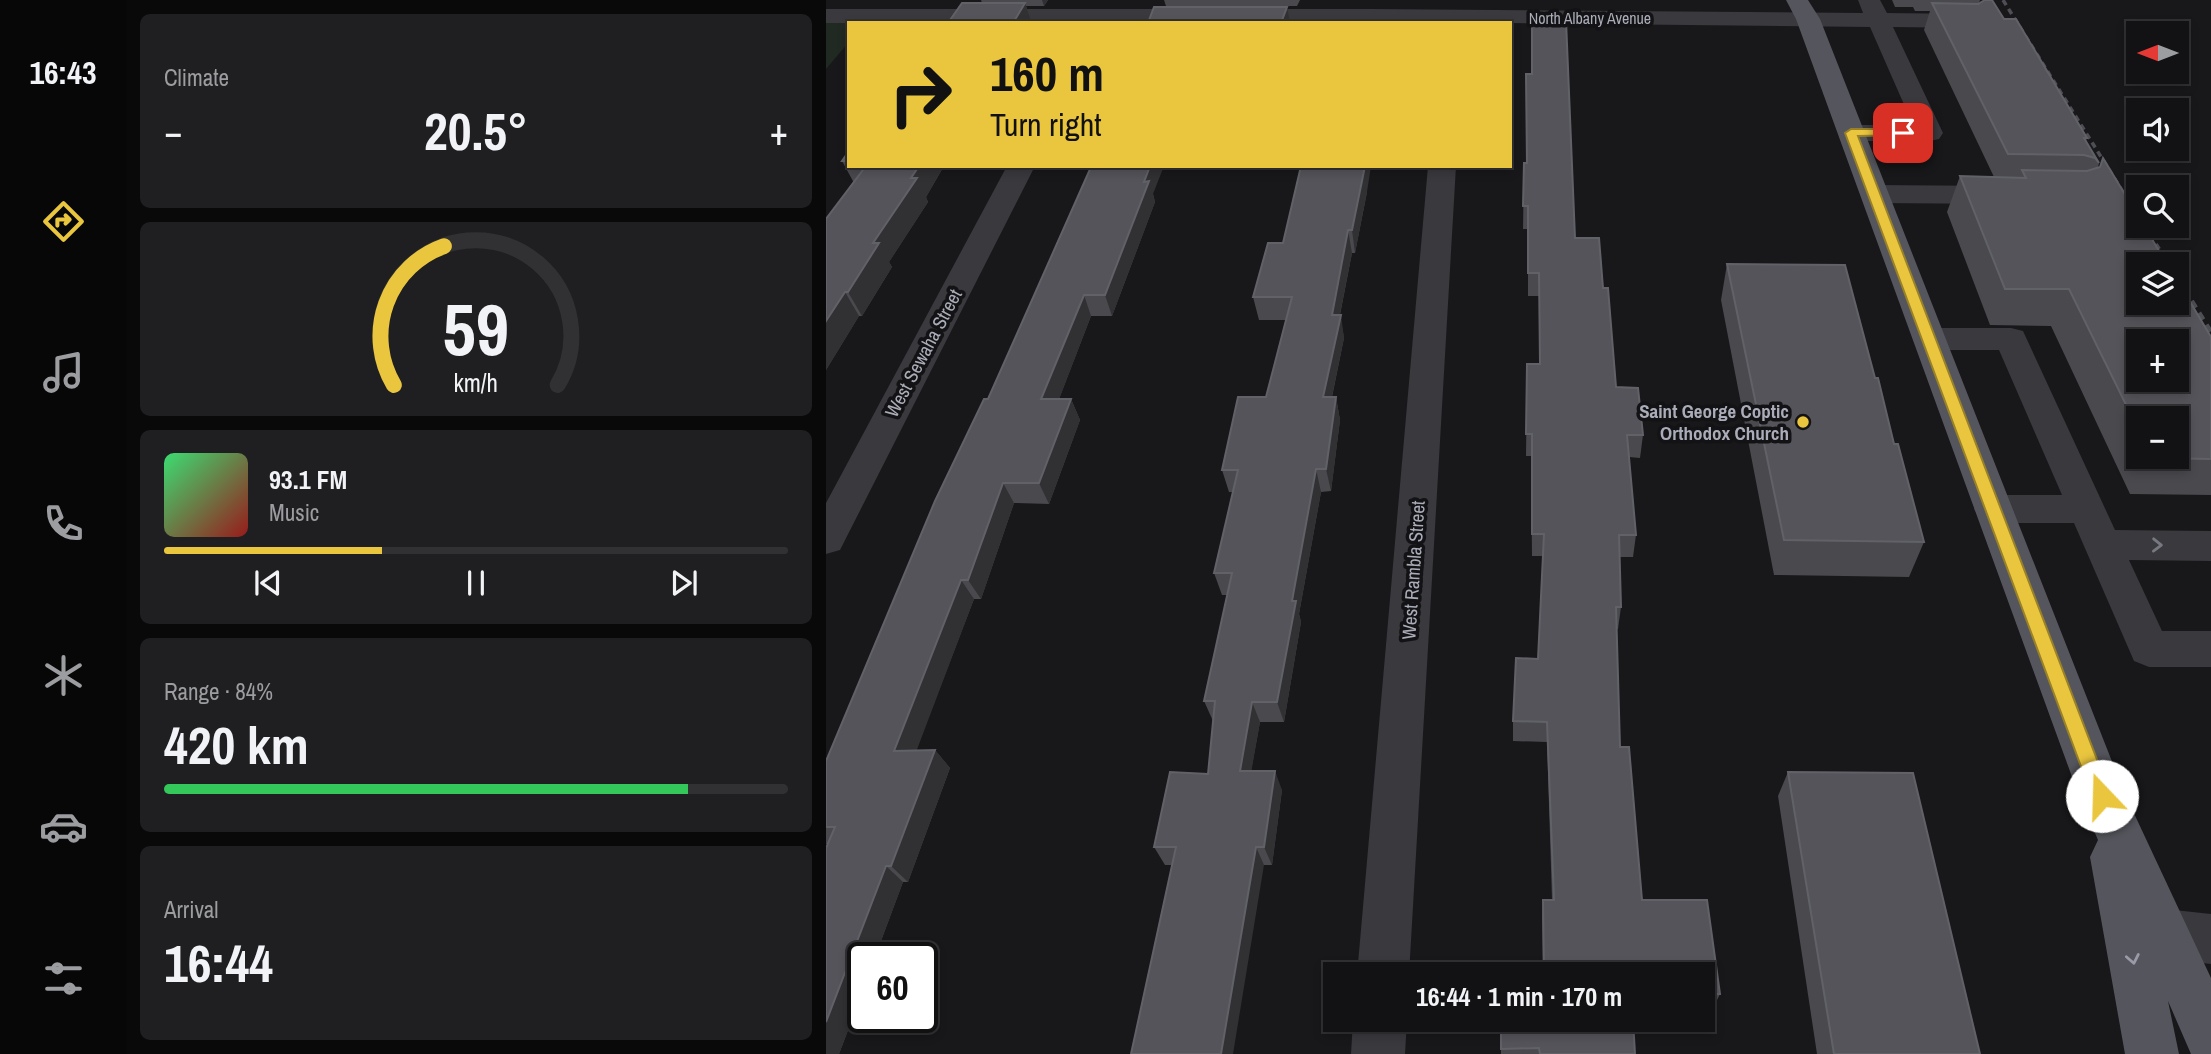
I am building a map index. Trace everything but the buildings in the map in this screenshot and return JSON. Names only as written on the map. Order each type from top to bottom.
[{"type":"main road","points":[[1802,10],[2102,796],[2152,1054]]},
{"type":"main road","points":[[2102,796],[2188,936],[2211,1037]]},
{"type":"street","name":"North Albany Avenue","points":[[826,16],[1098,20],[1375,8],[1453,20],[1874,10],[1969,21]]},
{"type":"street","points":[[1874,10],[1942,159]]},
{"type":"street","points":[[1851,133],[1930,133]]},
{"type":"street","name":"West Sewaha Street","points":[[826,539],[1020,168]]},
{"type":"street","name":"West Rambla Street","points":[[1384,962],[1442,168]]},
{"type":"street","points":[[1874,194],[2032,195]]},
{"type":"street","points":[[1929,339],[2011,339],[2149,649],[2211,649]]},
{"type":"street","points":[[1993,509],[2087,509]]},
{"type":"street","points":[[2103,545],[2211,546]]},
{"type":"street","points":[[1378,1054],[1379,1032]]},
{"type":"shaded area","points":[[826,16],[847,22],[847,44],[826,69]]},
{"type":"railway","points":[[2003,0],[2126,197]]},
{"type":"railway","points":[[2152,238],[2161,252]]},
{"type":"railway","points":[[2189,296],[2211,332]]},
{"type":"place","name":"Saint George Coptic Orthodox Church","points":[[1803,422]]},
{"type":"route","points":[[1903,133],[1851,133],[2102,796]]}]
